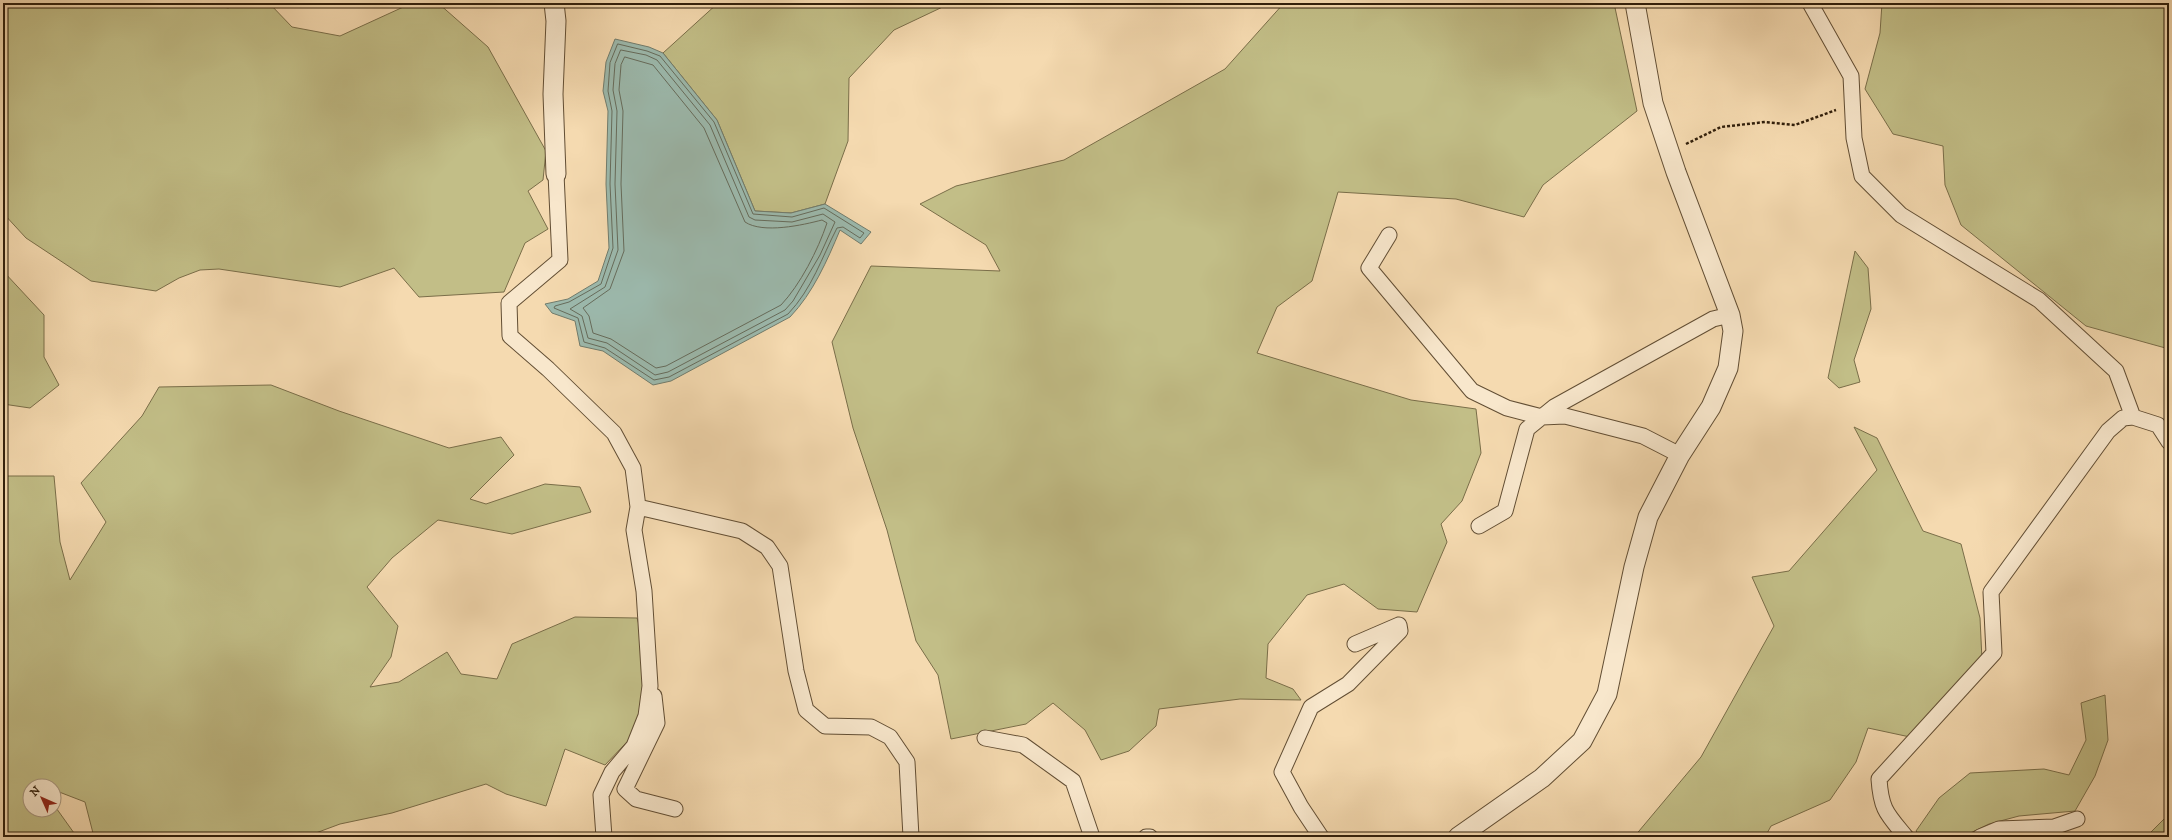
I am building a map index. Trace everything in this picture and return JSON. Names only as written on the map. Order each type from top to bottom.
[{"type":"street","points":[[554,3],[556,21],[554,94],[560,260],[509,303],[510,336],[548,369],[614,433],[632,468],[638,508],[634,530],[644,591],[650,686],[646,716],[634,746],[612,772],[601,795],[604,837]]},
{"type":"street","points":[[1458,837],[1542,778],[1582,740],[1607,694],[1634,568],[1648,518],[1680,455],[1711,407],[1728,368],[1733,331],[1730,315],[1669,152],[1653,103],[1635,3]]},
{"type":"street","points":[[1810,3],[1851,76],[1854,138],[1862,176],[1901,215],[2039,300],[2116,371],[2133,418]]},
{"type":"street","points":[[1389,235],[1369,268],[1472,391],[1507,408],[1542,417],[1565,416],[1643,436],[1680,455]]},
{"type":"street","points":[[1479,526],[1505,511],[1528,429],[1542,417],[1554,407],[1713,319],[1730,315]]},
{"type":"street","points":[[1906,837],[1887,813],[1880,800],[1879,779],[1994,653],[1991,592],[2108,431],[2123,418],[2133,418],[2158,426],[2169,442]]},
{"type":"street","points":[[638,508],[742,531],[767,547],[780,566],[796,672],[806,710],[825,726],[872,727],[890,737],[907,762],[911,837]]},
{"type":"street","points":[[1321,837],[1301,807],[1282,772],[1311,707],[1348,684],[1400,631],[1399,625],[1354,644]]},
{"type":"street","points":[[650,686],[653,692],[657,723],[625,789],[636,799],[675,809]]},
{"type":"street","points":[[985,738],[1023,745],[1073,781],[1092,837]]},
{"type":"street","points":[[1980,837],[1998,829],[2054,827],[2077,819]]},
{"type":"path","points":[[1669,152],[1721,127],[1765,122],[1795,125],[1852,103]]},
{"type":"shaded area","points":[[3,3],[209,3],[228,8],[240,3],[269,3],[292,27],[340,36],[412,3],[438,3],[488,47],[546,151],[543,180],[528,191],[548,229],[525,243],[504,292],[419,297],[394,268],[340,287],[219,269],[200,270],[179,278],[156,291],[91,281],[26,238],[3,213]]},
{"type":"shaded area","points":[[718,3],[951,3],[894,30],[849,78],[848,141],[825,204],[791,213],[755,211],[717,120],[663,53]]},
{"type":"shaded area","points":[[1284,3],[1614,3],[1637,111],[1543,185],[1524,217],[1456,199],[1338,192],[1312,281],[1277,307],[1257,353],[1411,400],[1476,409],[1481,453],[1462,501],[1441,524],[1447,542],[1417,612],[1378,609],[1344,584],[1307,595],[1268,644],[1266,678],[1293,689],[1301,700],[1240,699],[1159,709],[1156,726],[1129,751],[1101,760],[1085,730],[1053,703],[1026,724],[951,739],[938,675],[916,641],[887,530],[853,428],[832,342],[871,266],[1000,271],[986,245],[920,204],[956,186],[1064,160],[1225,69]]},
{"type":"shaded area","points":[[1882,3],[2169,3],[2169,349],[2086,326],[1961,225],[1945,185],[1943,146],[1893,134],[1865,89],[1880,33]]},
{"type":"shaded area","points":[[1855,251],[1868,268],[1871,309],[1854,360],[1860,382],[1839,388],[1828,378]]},
{"type":"shaded area","points":[[3,271],[44,315],[44,357],[59,385],[30,408],[3,404]]},
{"type":"shaded area","points":[[271,385],[339,411],[449,448],[501,437],[514,455],[470,499],[486,504],[545,484],[580,487],[591,512],[512,534],[438,520],[392,558],[367,587],[398,626],[391,657],[370,687],[399,682],[447,652],[461,674],[497,679],[512,644],[575,617],[637,618],[653,671],[641,748],[625,744],[605,765],[565,749],[546,806],[506,794],[486,784],[392,813],[340,824],[305,837],[94,837],[85,802],[62,793],[62,778],[22,778],[22,818],[62,818],[62,816],[74,833],[71,837],[3,837],[3,476],[54,476],[60,542],[70,580],[106,522],[81,483],[142,416],[159,387]]},
{"type":"shaded area","points":[[1854,427],[1877,438],[1923,531],[1961,544],[1980,618],[1982,660],[1910,737],[1868,728],[1856,762],[1830,800],[1771,826],[1765,837],[1634,837],[1701,757],[1774,626],[1752,577],[1789,571],[1877,470]]},
{"type":"shaded area","points":[[2105,695],[2108,740],[2095,776],[2075,811],[2019,816],[1989,824],[1962,837],[1921,837],[1916,831],[1939,798],[1970,773],[2044,769],[2069,775],[2086,740],[2081,703]]},
{"type":"shaded area","points":[[2169,814],[2169,837],[2146,837]]},
{"type":"water","points":[[615,39],[649,47],[663,53],[717,120],[755,211],[791,213],[825,204],[871,232],[861,244],[840,230],[825,265],[806,298],[790,317],[671,381],[653,385],[603,351],[580,346],[575,321],[552,313],[545,304],[568,299],[598,281],[609,248],[606,184],[608,111],[603,91],[606,62]]}]
